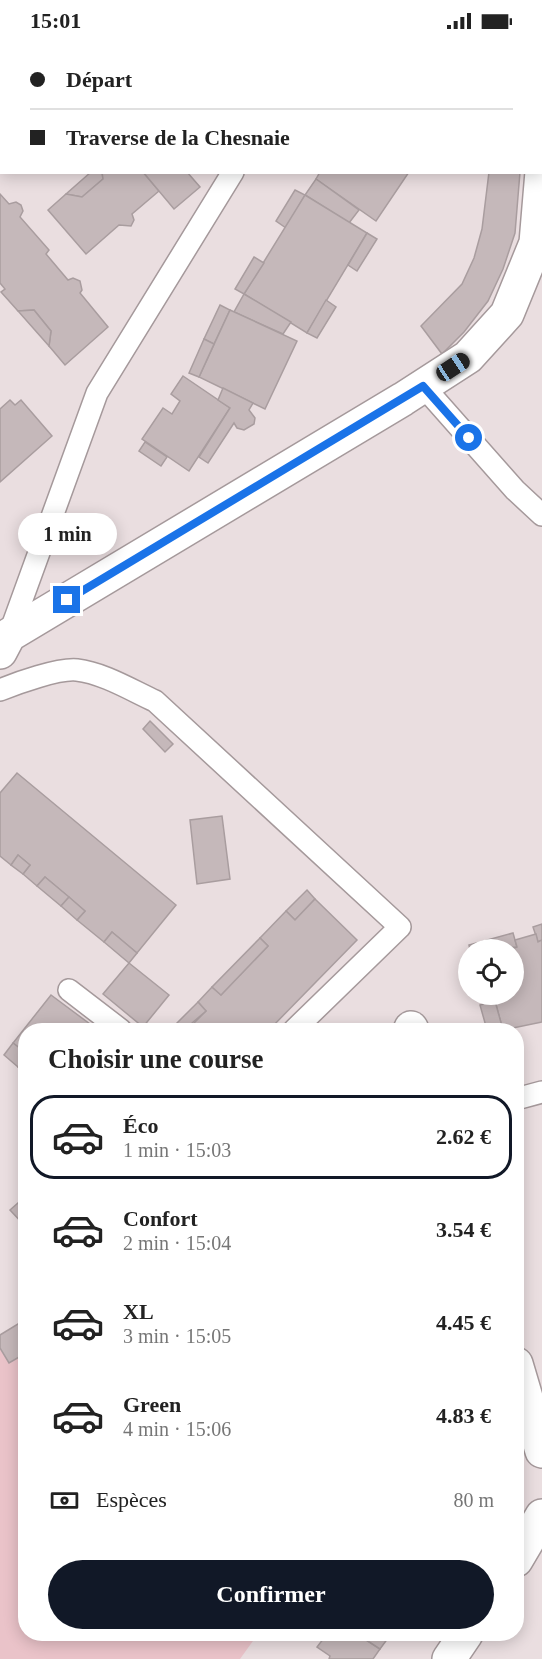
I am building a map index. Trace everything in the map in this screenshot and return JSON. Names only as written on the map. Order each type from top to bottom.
[{"type":"street","points":[[5,644],[468,357],[507,314],[536,243],[542,174]]},
{"type":"street","points":[[524,1391],[542,1451]]},
{"type":"street","points":[[524,1546],[542,1516]]},
{"type":"street","points":[[449,1659],[461,1641]]},
{"type":"lane","points":[[5,644],[97,393],[232,174]]},
{"type":"lane","points":[[423,386],[515,490],[542,515]]},
{"type":"lane","points":[[0,690],[26,680],[75,669],[118,684],[155,701],[400,927],[301,1023]]},
{"type":"lane","points":[[69,990],[112,1023]]},
{"type":"lane","points":[[524,1097],[542,1092]]},
{"type":"shaded area","points":[[18,1323],[18,1641],[253,1641],[240,1659],[0,1659],[0,1335]]},
{"type":"building","points":[[89,174],[102,174],[103,179],[82,197],[66,194]]},
{"type":"building","points":[[102,174],[145,174],[159,191],[132,214],[134,220],[131,226],[119,225],[86,254],[48,210],[66,194],[82,197],[103,179]]},
{"type":"building","points":[[145,174],[189,174],[200,187],[174,209]]},
{"type":"building","points":[[319,174],[408,174],[376,221],[316,179]]},
{"type":"building","points":[[489,174],[520,174],[515,233],[503,269],[488,301],[464,332],[442,354],[421,326],[462,284],[474,258],[482,229]]},
{"type":"building","points":[[316,179],[359,210],[349,223],[305,195]]},
{"type":"building","points":[[295,190],[305,195],[286,228],[276,221]]},
{"type":"building","points":[[0,194],[9,204],[16,202],[21,205],[23,211],[20,217],[49,250],[46,254],[68,280],[73,278],[80,281],[82,290],[80,293],[108,327],[65,365],[49,346],[51,331],[34,310],[18,311],[1,292],[5,289],[0,283]]},
{"type":"building","points":[[305,195],[367,233],[307,333],[244,294]]},
{"type":"building","points":[[367,233],[377,239],[357,271],[348,265]]},
{"type":"building","points":[[254,257],[264,263],[244,294],[235,289]]},
{"type":"building","points":[[244,294],[291,322],[283,334],[234,312]]},
{"type":"building","points":[[326,300],[336,307],[317,338],[307,333]]},
{"type":"building","points":[[220,305],[230,310],[214,344],[204,339]]},
{"type":"building","points":[[34,310],[51,331],[49,346],[18,311]]},
{"type":"building","points":[[230,310],[297,341],[265,409],[199,377]]},
{"type":"building","points":[[204,339],[214,344],[199,377],[189,373]]},
{"type":"building","points":[[183,376],[230,408],[189,471],[142,439],[163,408],[172,414],[180,401],[171,394]]},
{"type":"building","points":[[223,388],[253,403],[249,410],[255,418],[254,424],[244,430],[237,428],[234,423],[208,463],[199,457],[230,408],[218,400]]},
{"type":"building","points":[[10,400],[15,405],[21,400],[52,436],[0,482],[0,409]]},
{"type":"building","points":[[145,442],[167,457],[161,466],[139,451]]},
{"type":"building","points":[[150,721],[173,744],[165,752],[143,729]]},
{"type":"building","points":[[17,773],[176,905],[137,953],[112,932],[104,942],[77,920],[85,911],[45,877],[37,886],[23,874],[30,865],[18,855],[11,865],[0,856],[0,793]]},
{"type":"building","points":[[222,816],[230,879],[197,884],[190,820]]},
{"type":"building","points":[[18,855],[30,865],[23,874],[11,865]]},
{"type":"building","points":[[45,877],[69,897],[61,906],[37,886]]},
{"type":"building","points":[[307,890],[315,899],[295,920],[286,911]]},
{"type":"building","points":[[69,897],[85,911],[77,920],[61,906]]},
{"type":"building","points":[[315,899],[357,940],[276,1023],[194,1023],[206,1011],[198,1002],[212,987],[221,995],[268,946],[260,938],[286,911],[295,920]]},
{"type":"building","points":[[542,924],[542,940],[538,942],[533,927]]},
{"type":"building","points":[[112,932],[137,953],[129,963],[104,942]]},
{"type":"building","points":[[513,933],[515,939],[491,939]]},
{"type":"building","points":[[536,934],[538,942],[542,940],[542,1022],[524,1026],[524,1023],[501,1023],[496,1005],[524,1005],[524,939],[518,939]]},
{"type":"building","points":[[260,938],[268,946],[221,995],[212,987]]},
{"type":"building","points":[[129,963],[169,995],[146,1023],[138,1023],[103,994]]},
{"type":"building","points":[[51,995],[89,1023],[29,1023]]},
{"type":"building","points":[[198,1002],[206,1011],[192,1023],[177,1023]]},
{"type":"building","points":[[480,1005],[496,1005],[501,1023],[485,1023]]},
{"type":"building","points":[[18,1037],[18,1047],[13,1043]]},
{"type":"building","points":[[13,1043],[18,1047],[18,1067],[4,1055]]},
{"type":"building","points":[[18,1203],[18,1218],[10,1210]]},
{"type":"building","points":[[18,1324],[18,1358],[9,1363],[0,1348],[0,1335]]},
{"type":"building","points":[[322,1641],[368,1641],[380,1649],[373,1659],[329,1659],[330,1656],[317,1647]]},
{"type":"building","points":[[368,1641],[386,1641],[380,1649]]},
{"type":"route","points":[[67,600],[423,386],[469,438]]}]
